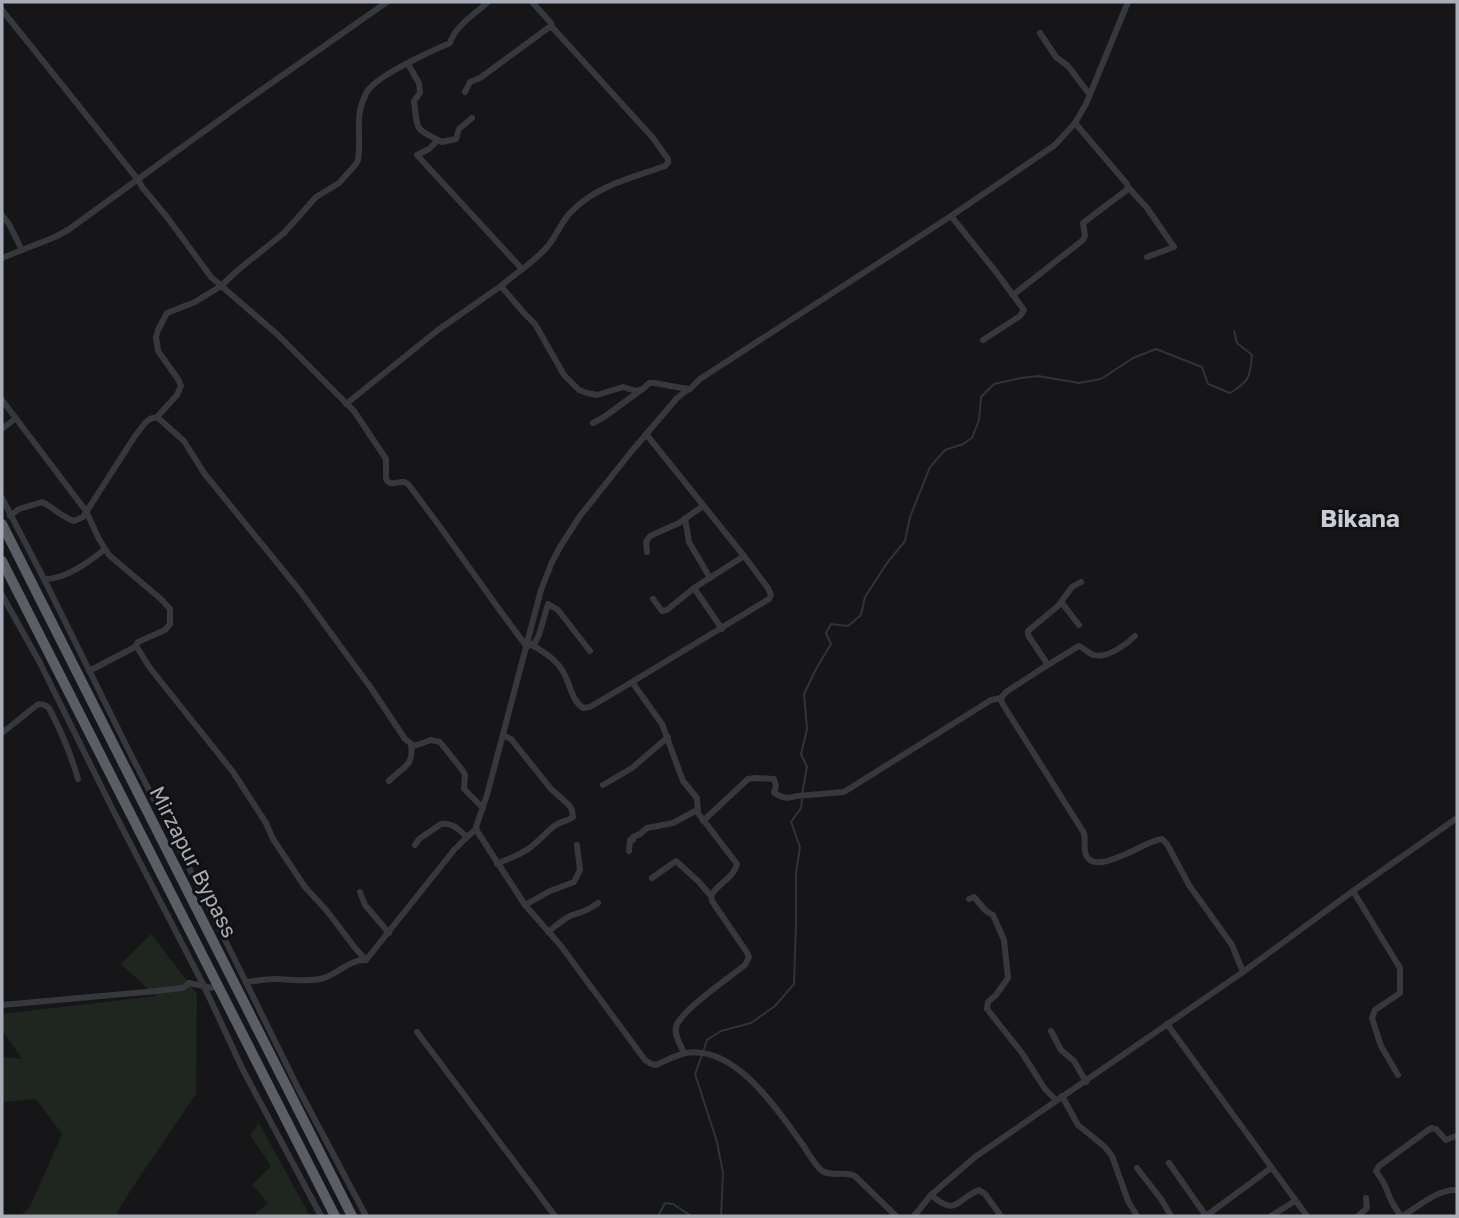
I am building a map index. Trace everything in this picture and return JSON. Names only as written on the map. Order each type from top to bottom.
[{"type":"highway","name":"Mirzapur Bypass","points":[[2,524],[352,1216]]},
{"type":"highway","points":[[2,561],[335,1216]]},
{"type":"street","points":[[2,258],[68,230],[140,182],[387,2]]},
{"type":"street","points":[[10,516],[19,509],[42,502],[58,511],[62,517],[74,522],[83,517],[135,436],[145,423],[157,417],[177,395],[181,386],[158,351],[156,337],[167,313],[195,302],[221,286],[285,233],[316,197],[339,183],[356,164],[359,153],[359,118],[369,88],[428,52],[450,43],[460,27],[488,2]]},
{"type":"street","points":[[346,404],[547,248],[568,214],[582,202],[619,181],[665,166],[668,161],[653,138],[532,2]]},
{"type":"street","points":[[246,982],[321,979],[360,960],[366,960],[437,872],[476,830],[529,645],[546,575],[560,547],[593,499],[648,437],[677,398],[700,379],[951,216],[1063,138],[1081,114],[1090,96],[1128,2]]},
{"type":"street","points":[[2,10],[140,182],[211,277],[278,335],[354,411],[384,456],[388,482],[408,484],[529,645],[559,665],[578,704],[583,708],[590,707],[722,629],[769,599],[771,595],[744,556],[648,437]]},
{"type":"street","points":[[465,92],[470,82],[480,78],[552,27]]},
{"type":"street","points":[[1040,33],[1056,57],[1068,66],[1090,96]]},
{"type":"street","points":[[408,64],[420,88],[414,101],[417,127],[421,131],[442,142],[456,139],[459,129],[472,118]]},
{"type":"street","points":[[1074,123],[1147,208],[1174,247],[1146,257]]},
{"type":"street","points":[[438,140],[417,155],[522,269]]},
{"type":"street","points":[[1013,295],[1080,243],[1085,236],[1083,223],[1128,187]]},
{"type":"street","points":[[2,215],[22,250]]},
{"type":"street","points":[[951,216],[1023,307],[1023,313],[983,340]]},
{"type":"street","points":[[500,286],[535,324],[564,375],[579,390],[597,395],[623,387],[643,389]]},
{"type":"street","points":[[593,423],[649,383],[690,389]]},
{"type":"street","points":[[2,400],[86,511],[108,555],[170,609],[170,624],[165,630],[138,642],[136,646],[89,671]]},
{"type":"street","points":[[157,417],[184,441],[204,473],[300,591],[411,745],[410,761],[389,781]]},
{"type":"street","points":[[2,429],[16,418]]},
{"type":"street","points":[[2,498],[298,1088],[366,1216]]},
{"type":"street","points":[[647,552],[646,542],[650,536],[668,529],[703,506]]},
{"type":"street","points":[[685,518],[689,542],[710,578]]},
{"type":"street","points":[[44,579],[53,579],[88,564],[105,549]]},
{"type":"street","points":[[653,599],[662,611],[667,610],[694,588],[744,556]]},
{"type":"street","points":[[1046,666],[1027,632],[1061,603],[1067,592],[1080,582]]},
{"type":"street","points":[[694,588],[722,629]]},
{"type":"street","points":[[2,594],[208,987],[243,1070],[321,1216]]},
{"type":"street","points":[[1061,603],[1079,625]]},
{"type":"street","points":[[529,645],[539,635],[548,604],[558,610],[590,651]]},
{"type":"street","points":[[703,821],[748,779],[774,779],[774,793],[782,797],[844,792],[991,700],[1001,698],[1006,692],[1079,646],[1092,655],[1106,655],[1135,636]]},
{"type":"street","points":[[136,646],[150,668],[233,772],[305,887],[366,960]]},
{"type":"street","points":[[632,682],[662,724],[683,781],[697,798],[697,810],[703,821],[736,860],[735,871],[711,896]]},
{"type":"street","points":[[1001,698],[1084,833],[1086,856],[1089,860],[1095,862],[1115,859],[1156,839],[1162,839],[1189,885],[1232,945],[1243,972]]},
{"type":"street","points":[[2,733],[37,705],[46,705],[58,699]]},
{"type":"street","points":[[46,705],[60,730],[78,779]]},
{"type":"street","points":[[497,864],[523,852],[553,827],[573,817],[569,805],[551,789],[511,739],[503,735]]},
{"type":"street","points":[[603,785],[632,768],[668,737]]},
{"type":"street","points":[[411,745],[434,740],[440,742],[463,771],[464,789],[483,808]]},
{"type":"street","points":[[629,851],[629,840],[633,840],[647,828],[673,823],[697,810]]},
{"type":"street","points":[[914,1216],[931,1195],[975,1157],[1243,972],[1457,818]]},
{"type":"street","points":[[415,845],[419,839],[444,823],[451,824],[467,837]]},
{"type":"street","points":[[476,830],[524,905],[561,946],[645,1060],[656,1065],[684,1053],[708,1054],[728,1063],[740,1071],[769,1100],[822,1171],[830,1175],[855,1176],[896,1216]]},
{"type":"street","points":[[524,905],[574,882],[580,870],[577,845]]},
{"type":"street","points":[[652,878],[676,861],[681,864],[711,896],[747,951],[745,965],[680,1021],[676,1035],[684,1053]]},
{"type":"street","points":[[1353,891],[1401,970],[1400,993],[1375,1010],[1372,1018],[1381,1046],[1398,1075]]},
{"type":"street","points":[[360,892],[365,905],[389,933]]},
{"type":"street","points":[[969,899],[974,897],[993,915],[1004,940],[1008,978],[988,1002],[986,1009],[1022,1053],[1045,1089],[1059,1098],[1078,1125],[1109,1152],[1128,1201],[1137,1216]]},
{"type":"street","points":[[548,932],[563,920],[585,912],[597,903]]},
{"type":"street","points":[[2,1004],[183,988],[190,983],[208,987]]},
{"type":"street","points":[[1167,1024],[1307,1216]]},
{"type":"street","points":[[1051,1031],[1060,1050],[1074,1061],[1086,1082]]},
{"type":"street","points":[[417,1032],[555,1216]]},
{"type":"street","points":[[1456,1136],[1445,1140],[1436,1129],[1431,1128],[1376,1171],[1386,1188],[1388,1198],[1402,1216],[1444,1192],[1457,1190]]},
{"type":"street","points":[[1169,1163],[1206,1216],[1271,1168]]},
{"type":"street","points":[[1137,1168],[1171,1216]]},
{"type":"street","points":[[931,1195],[944,1206],[953,1207],[979,1190],[1002,1216]]},
{"type":"street","points":[[1358,1216],[1367,1208],[1366,1198]]},
{"type":"street","points":[[1271,1216],[1295,1201]]},
{"type":"shaded area","points":[[151,934],[197,994],[196,1094],[115,1216],[20,1216],[30,1207],[62,1134],[36,1099],[2,1102],[2,1057],[22,1059],[2,1030],[2,1014],[156,996],[121,964]]},
{"type":"shaded area","points":[[259,1123],[310,1216],[252,1216],[268,1203],[252,1185],[271,1166],[250,1135]]},
{"type":"waterway","points":[[802,794],[807,767],[801,754],[807,729],[804,694],[831,644],[826,633],[831,624],[848,626],[861,615],[865,597],[905,541],[910,517],[930,467],[945,450],[972,438],[979,420],[981,397],[994,384],[1021,378],[1038,376],[1079,383],[1101,379],[1133,358],[1156,349],[1202,367],[1208,384],[1230,393],[1248,378],[1252,355],[1237,343],[1234,331]]},
{"type":"waterway","points":[[704,1049],[707,1040],[721,1031],[751,1023],[775,1006],[794,984],[796,873],[800,847],[791,822],[801,808],[802,800]]},
{"type":"waterway","points":[[702,1055],[695,1074],[717,1142],[723,1173],[721,1216]]},
{"type":"waterway","points":[[658,1216],[665,1203],[673,1204],[691,1216]]},
{"type":"district","name":"Bikana","points":[[1360,519]]}]
